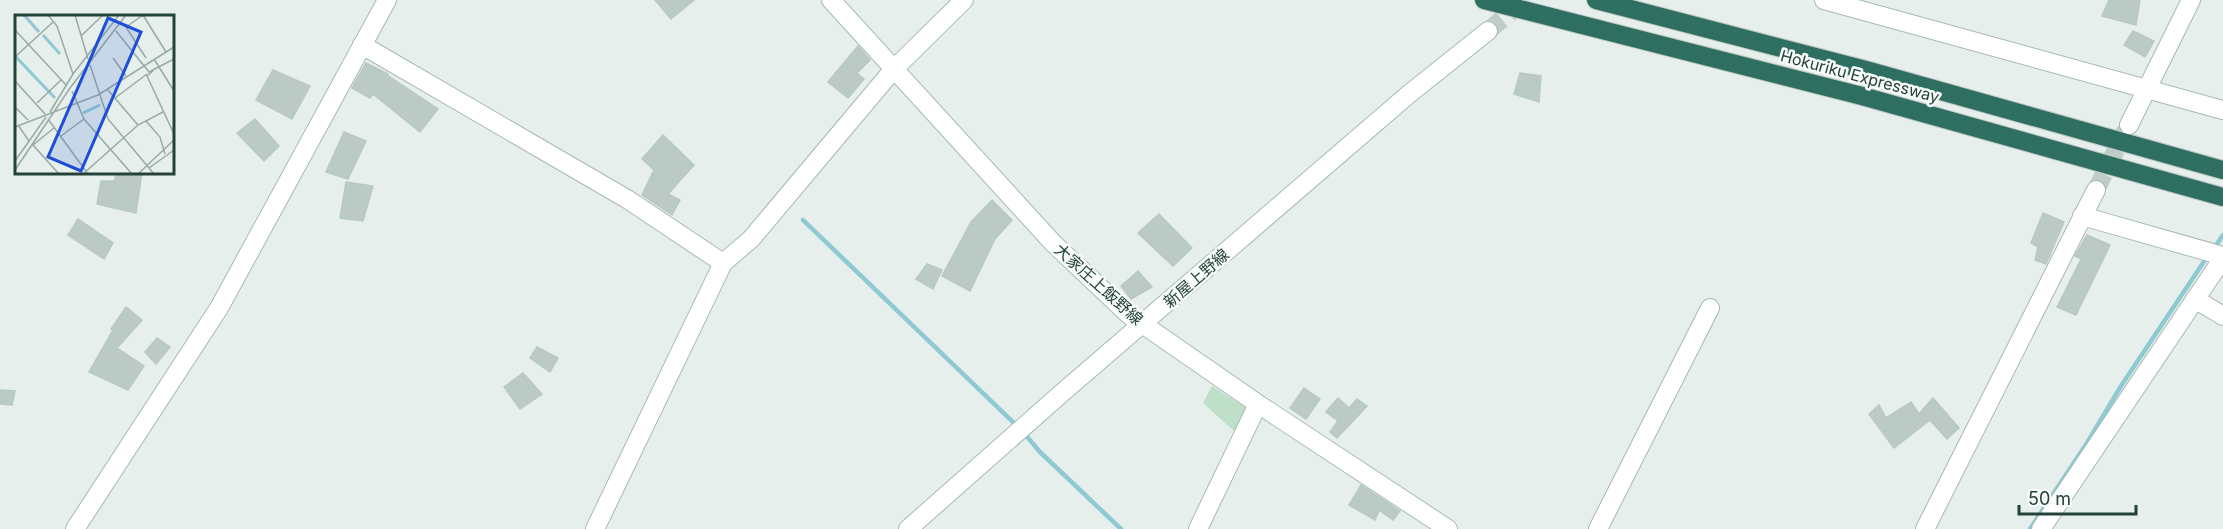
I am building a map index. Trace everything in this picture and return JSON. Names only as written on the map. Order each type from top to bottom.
[{"type":"highway","name":"Hokuriku Expressway","points":[[1484,0],[1862,96],[2223,197]]},
{"type":"highway","name":"Hokuriku Expressway","points":[[1596,0],[1866,70],[2223,170]]},
{"type":"street","points":[[75,529],[219,308],[387,0]]},
{"type":"street","name":"大家庄上飯野線","points":[[831,0],[1053,243],[1128,314],[1258,404],[1448,529]]},
{"type":"street","points":[[595,529],[723,263],[751,239],[893,70],[964,0]]},
{"type":"street","points":[[1824,0],[2223,110]]},
{"type":"street","points":[[2129,125],[2191,0]]},
{"type":"street","name":"新屋上野線","points":[[908,529],[1409,94],[1488,31]]},
{"type":"street","points":[[362,45],[627,199],[723,263]]},
{"type":"street","points":[[1930,527],[2096,190]]},
{"type":"street","points":[[2041,529],[2223,257],[2082,216]]},
{"type":"street","points":[[2195,299],[2223,316]]},
{"type":"street","points":[[1598,529],[1710,308]]},
{"type":"street","points":[[1198,529],[1258,404]]},
{"type":"green space","points":[[1212,386],[1248,409],[1235,432],[1203,403]]},
{"type":"building","points":[[655,0],[694,0],[671,19]]},
{"type":"building","points":[[2109,0],[2140,0],[2136,25],[2102,16]]},
{"type":"building","points":[[2133,31],[2154,41],[2145,57],[2124,45]]},
{"type":"building","points":[[858,46],[870,60],[857,73],[864,79],[848,98],[828,82]]},
{"type":"building","points":[[366,63],[388,74],[438,109],[420,132],[373,94],[370,98],[352,88]]},
{"type":"building","points":[[273,70],[310,86],[292,119],[256,100]]},
{"type":"building","points":[[1520,73],[1541,76],[1539,102],[1514,94]]},
{"type":"building","points":[[255,119],[279,146],[264,161],[237,133]]},
{"type":"building","points":[[344,132],[366,141],[348,179],[326,172]]},
{"type":"building","points":[[663,135],[694,165],[668,194],[680,200],[672,215],[642,195],[654,170],[642,159]]},
{"type":"building","points":[[116,174],[142,174],[136,213],[97,204],[101,181],[114,181]]},
{"type":"building","points":[[346,182],[373,186],[363,221],[340,218]]},
{"type":"building","points":[[992,200],[1012,220],[995,239],[970,291],[942,276],[971,222]]},
{"type":"building","points":[[2043,213],[2064,222],[2046,264],[2035,260],[2038,247],[2031,243]]},
{"type":"building","points":[[1159,214],[1192,248],[1173,266],[1138,233]]},
{"type":"building","points":[[78,219],[113,243],[104,259],[68,235]]},
{"type":"building","points":[[2087,235],[2110,245],[2076,315],[2057,307],[2081,259],[2075,256]]},
{"type":"building","points":[[927,264],[942,270],[933,289],[916,279]]},
{"type":"building","points":[[1138,271],[1152,287],[1131,299],[1121,286]]},
{"type":"building","points":[[126,307],[142,320],[117,348],[144,366],[128,390],[89,372],[113,330],[111,329]]},
{"type":"building","points":[[157,338],[170,347],[156,364],[145,352]]},
{"type":"building","points":[[537,347],[558,358],[550,372],[530,358]]},
{"type":"building","points":[[523,373],[542,394],[520,409],[504,387]]},
{"type":"building","points":[[1304,388],[1320,399],[1306,419],[1290,408]]},
{"type":"building","points":[[0,390],[15,391],[12,405],[0,404]]},
{"type":"building","points":[[1338,398],[1349,408],[1357,399],[1367,406],[1337,438],[1330,432],[1338,421],[1326,412]]},
{"type":"building","points":[[1933,398],[1959,428],[1947,439],[1930,420],[1894,448],[1869,414],[1879,405],[1886,418],[1911,402],[1919,414]]},
{"type":"building","points":[[1361,485],[1400,511],[1393,520],[1379,510],[1375,520],[1349,505]]},
{"type":"waterway","points":[[803,220],[1017,426]]},
{"type":"waterway","points":[[2214,248],[2223,235]]},
{"type":"waterway","points":[[2030,529],[2207,257]]},
{"type":"waterway","points":[[1023,432],[1040,452],[1121,529]]},
{"type":"tunnel","points":[[1488,31],[1525,0]]},
{"type":"tunnel","points":[[2096,190],[2126,130]]}]
